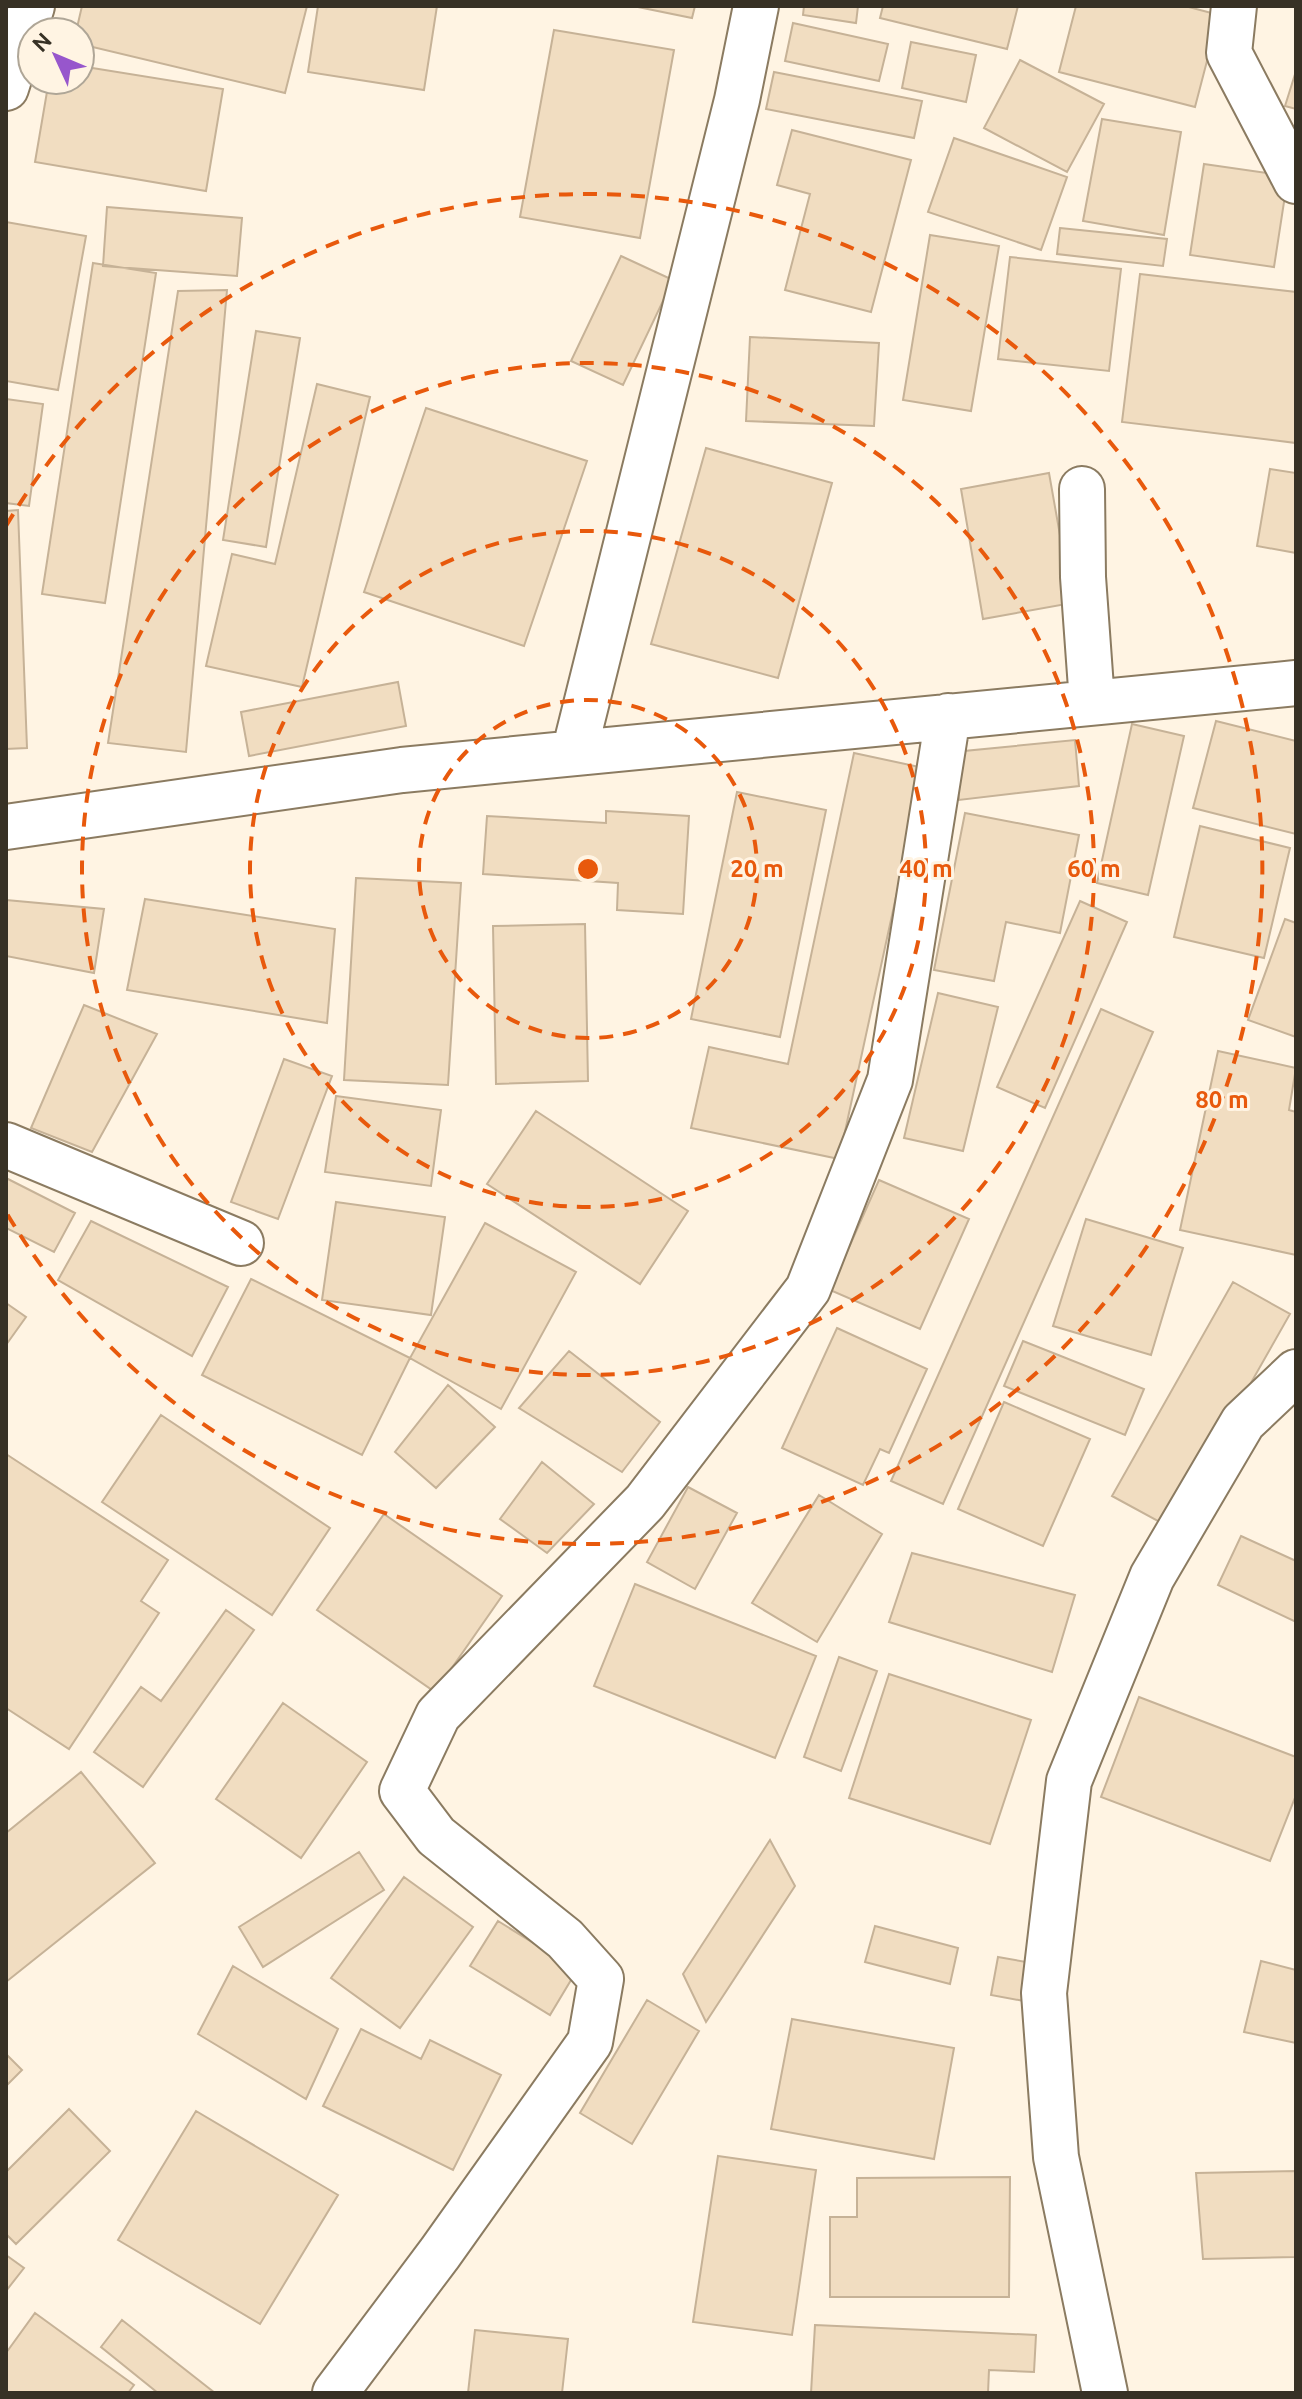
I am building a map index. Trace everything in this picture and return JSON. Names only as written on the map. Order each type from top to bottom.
[{"type":"street","points":[[6,88],[32,6]]},
{"type":"street","points":[[574,753],[737,100],[756,6]]},
{"type":"street","points":[[1234,6],[1229,53],[1296,181]]},
{"type":"street","points":[[1082,489],[1083,577],[1092,702]]},
{"type":"street","points":[[6,827],[402,770],[1296,683]]},
{"type":"street","points":[[335,2393],[440,2253],[590,2042],[601,1979],[565,1939],[436,1836],[402,1791],[438,1715],[645,1502],[808,1289],[890,1080],[948,716]]},
{"type":"street","points":[[6,1145],[241,1243]]},
{"type":"street","points":[[1105,2393],[1056,2157],[1044,1993],[1069,1781],[1152,1577],[1243,1422],[1296,1372]]},
{"type":"building","points":[[82,6],[307,6],[285,93],[96,48],[96,16],[80,16]]},
{"type":"building","points":[[318,6],[437,6],[424,90],[308,72]]},
{"type":"building","points":[[633,6],[695,6],[692,18]]},
{"type":"building","points":[[804,6],[858,6],[856,23],[803,15]]},
{"type":"building","points":[[883,6],[1018,6],[1007,49],[880,18]]},
{"type":"building","points":[[1076,6],[1185,6],[1219,15],[1195,107],[1059,72]]},
{"type":"building","points":[[793,23],[888,44],[879,81],[785,61]]},
{"type":"building","points":[[554,30],[674,50],[640,238],[520,217]]},
{"type":"building","points":[[911,42],[976,55],[966,102],[902,88]]},
{"type":"building","points":[[1020,60],[1104,104],[1067,172],[984,128]]},
{"type":"building","points":[[96,69],[223,89],[206,191],[35,162],[46,96],[96,96]]},
{"type":"building","points":[[1296,71],[1296,109],[1285,106]]},
{"type":"building","points":[[774,72],[922,101],[914,138],[766,109]]},
{"type":"building","points":[[1102,119],[1181,132],[1164,235],[1083,221]]},
{"type":"building","points":[[792,130],[911,160],[871,312],[785,290],[810,194],[777,185]]},
{"type":"building","points":[[954,138],[1067,177],[1041,250],[928,212]]},
{"type":"building","points":[[1204,164],[1288,176],[1274,267],[1190,255]]},
{"type":"building","points":[[107,207],[242,218],[237,276],[103,266]]},
{"type":"building","points":[[6,222],[86,236],[58,390],[6,381]]},
{"type":"building","points":[[1060,228],[1167,239],[1163,266],[1057,254]]},
{"type":"building","points":[[930,235],[999,246],[971,411],[903,400]]},
{"type":"building","points":[[621,256],[673,280],[623,385],[571,361]]},
{"type":"building","points":[[1010,257],[1121,269],[1109,371],[998,359]]},
{"type":"building","points":[[93,263],[156,273],[105,603],[42,594]]},
{"type":"building","points":[[1140,274],[1296,292],[1296,443],[1122,422]]},
{"type":"building","points":[[227,290],[186,752],[108,743],[178,291]]},
{"type":"building","points":[[256,331],[300,338],[266,547],[223,540]]},
{"type":"building","points":[[750,337],[879,343],[874,426],[746,421]]},
{"type":"building","points":[[317,384],[370,397],[302,687],[206,666],[232,554],[275,564]]},
{"type":"building","points":[[6,399],[43,404],[29,506],[6,503]]},
{"type":"building","points":[[426,408],[587,461],[524,646],[364,592]]},
{"type":"building","points":[[706,448],[832,483],[778,678],[651,644]]},
{"type":"building","points":[[1270,469],[1296,473],[1296,553],[1257,546]]},
{"type":"building","points":[[1049,473],[1072,603],[983,619],[961,489]]},
{"type":"building","points":[[18,510],[27,748],[6,749],[6,511]]},
{"type":"building","points":[[398,682],[406,726],[249,756],[241,712]]},
{"type":"building","points":[[1216,721],[1296,741],[1296,834],[1193,808]]},
{"type":"building","points":[[1132,724],[1184,736],[1148,895],[1097,883]]},
{"type":"building","points":[[1075,740],[1079,786],[959,800],[954,752]]},
{"type":"building","points":[[854,753],[924,768],[839,1159],[691,1128],[709,1047],[788,1064]]},
{"type":"building","points":[[737,792],[826,810],[780,1037],[691,1019]]},
{"type":"building","points":[[606,811],[689,816],[683,914],[617,910],[618,883],[483,874],[487,816],[606,823]]},
{"type":"building","points":[[965,813],[1079,835],[1060,933],[1006,922],[994,981],[934,970]]},
{"type":"building","points":[[1200,826],[1290,848],[1264,958],[1174,937]]},
{"type":"building","points":[[356,878],[461,883],[448,1085],[344,1080]]},
{"type":"building","points":[[145,899],[335,929],[327,1023],[127,990]]},
{"type":"building","points":[[6,900],[104,909],[94,973],[6,956]]},
{"type":"building","points":[[1080,901],[1127,922],[1045,1108],[997,1087]]},
{"type":"building","points":[[1285,919],[1296,923],[1296,1037],[1248,1020]]},
{"type":"building","points":[[585,924],[588,1081],[496,1084],[493,926]]},
{"type":"building","points":[[938,993],[998,1007],[963,1151],[904,1138]]},
{"type":"building","points":[[84,1005],[157,1034],[92,1152],[31,1128]]},
{"type":"building","points":[[1101,1009],[1153,1032],[943,1504],[891,1481]]},
{"type":"building","points":[[1218,1051],[1296,1068],[1289,1110],[1296,1112],[1296,1255],[1180,1230]]},
{"type":"building","points":[[284,1059],[332,1076],[278,1219],[231,1202]]},
{"type":"building","points":[[336,1096],[441,1110],[431,1186],[325,1172]]},
{"type":"building","points":[[536,1111],[688,1211],[640,1284],[487,1184]]},
{"type":"building","points":[[6,1178],[75,1213],[54,1252],[6,1228]]},
{"type":"building","points":[[879,1180],[969,1219],[920,1329],[830,1290]]},
{"type":"building","points":[[336,1202],[445,1217],[431,1315],[322,1300]]},
{"type":"building","points":[[1086,1219],[1183,1248],[1151,1355],[1053,1326]]},
{"type":"building","points":[[91,1221],[228,1287],[192,1356],[58,1280]]},
{"type":"building","points":[[485,1223],[576,1272],[501,1409],[410,1358]]},
{"type":"building","points":[[251,1279],[410,1358],[362,1455],[202,1375]]},
{"type":"building","points":[[1233,1282],[1290,1314],[1169,1527],[1112,1496]]},
{"type":"building","points":[[6,1303],[26,1317],[6,1345]]},
{"type":"building","points":[[837,1328],[927,1369],[889,1453],[880,1449],[863,1485],[782,1448]]},
{"type":"building","points":[[1023,1341],[1144,1389],[1125,1435],[1004,1386]]},
{"type":"building","points":[[569,1351],[660,1422],[622,1472],[519,1408]]},
{"type":"building","points":[[448,1385],[495,1427],[436,1488],[395,1452]]},
{"type":"building","points":[[1004,1402],[1090,1439],[1043,1546],[958,1509]]},
{"type":"building","points":[[161,1415],[330,1528],[272,1615],[102,1502]]},
{"type":"building","points":[[6,1454],[168,1560],[141,1601],[159,1613],[69,1749],[6,1708]]},
{"type":"building","points":[[542,1462],[594,1504],[547,1553],[500,1519]]},
{"type":"building","points":[[688,1487],[737,1513],[695,1589],[647,1562]]},
{"type":"building","points":[[819,1495],[882,1534],[817,1642],[752,1603]]},
{"type":"building","points":[[384,1514],[502,1596],[435,1692],[317,1610]]},
{"type":"building","points":[[1241,1536],[1296,1561],[1296,1622],[1218,1585]]},
{"type":"building","points":[[912,1553],[1075,1595],[1052,1672],[889,1622]]},
{"type":"building","points":[[635,1584],[816,1656],[775,1758],[594,1686]]},
{"type":"building","points":[[226,1610],[254,1630],[143,1787],[94,1752],[141,1687],[161,1701]]},
{"type":"building","points":[[839,1657],[877,1671],[841,1771],[804,1757]]},
{"type":"building","points":[[889,1674],[1031,1720],[990,1844],[849,1798]]},
{"type":"building","points":[[1139,1697],[1296,1757],[1296,1795],[1270,1861],[1101,1797]]},
{"type":"building","points":[[283,1703],[367,1762],[301,1858],[216,1799]]},
{"type":"building","points":[[81,1772],[155,1863],[6,1982],[6,1833]]},
{"type":"building","points":[[770,1840],[795,1886],[706,2022],[683,1974]]},
{"type":"building","points":[[359,1852],[384,1890],[263,1967],[239,1927]]},
{"type":"building","points":[[404,1877],[473,1927],[400,2028],[331,1978]]},
{"type":"building","points":[[498,1921],[577,1970],[550,2015],[470,1966]]},
{"type":"building","points":[[875,1926],[958,1948],[950,1984],[865,1962]]},
{"type":"building","points":[[998,1957],[1032,1963],[1024,2001],[991,1995]]},
{"type":"building","points":[[1261,1961],[1296,1970],[1296,2043],[1244,2032]]},
{"type":"building","points":[[233,1966],[338,2029],[306,2099],[198,2034]]},
{"type":"building","points":[[647,2000],[699,2031],[632,2144],[580,2113]]},
{"type":"building","points":[[792,2019],[954,2048],[934,2159],[771,2129]]},
{"type":"building","points":[[361,2029],[421,2059],[430,2040],[501,2075],[453,2170],[323,2106]]},
{"type":"building","points":[[6,2054],[22,2070],[6,2086]]},
{"type":"building","points":[[69,2109],[110,2151],[16,2244],[6,2234],[6,2172]]},
{"type":"building","points":[[196,2111],[338,2195],[260,2324],[118,2240]]},
{"type":"building","points":[[718,2156],[816,2170],[792,2335],[693,2322]]},
{"type":"building","points":[[1296,2171],[1296,2257],[1203,2259],[1196,2173]]},
{"type":"building","points":[[1010,2177],[1009,2297],[830,2297],[830,2217],[857,2217],[857,2178]]},
{"type":"building","points":[[6,2255],[24,2268],[6,2291]]},
{"type":"building","points":[[35,2313],[134,2385],[128,2393],[6,2393],[6,2353]]},
{"type":"building","points":[[122,2320],[215,2393],[158,2393],[101,2347]]},
{"type":"building","points":[[815,2325],[1036,2335],[1034,2372],[989,2370],[988,2393],[811,2393]]},
{"type":"building","points":[[475,2330],[568,2339],[562,2393],[468,2393]]}]
